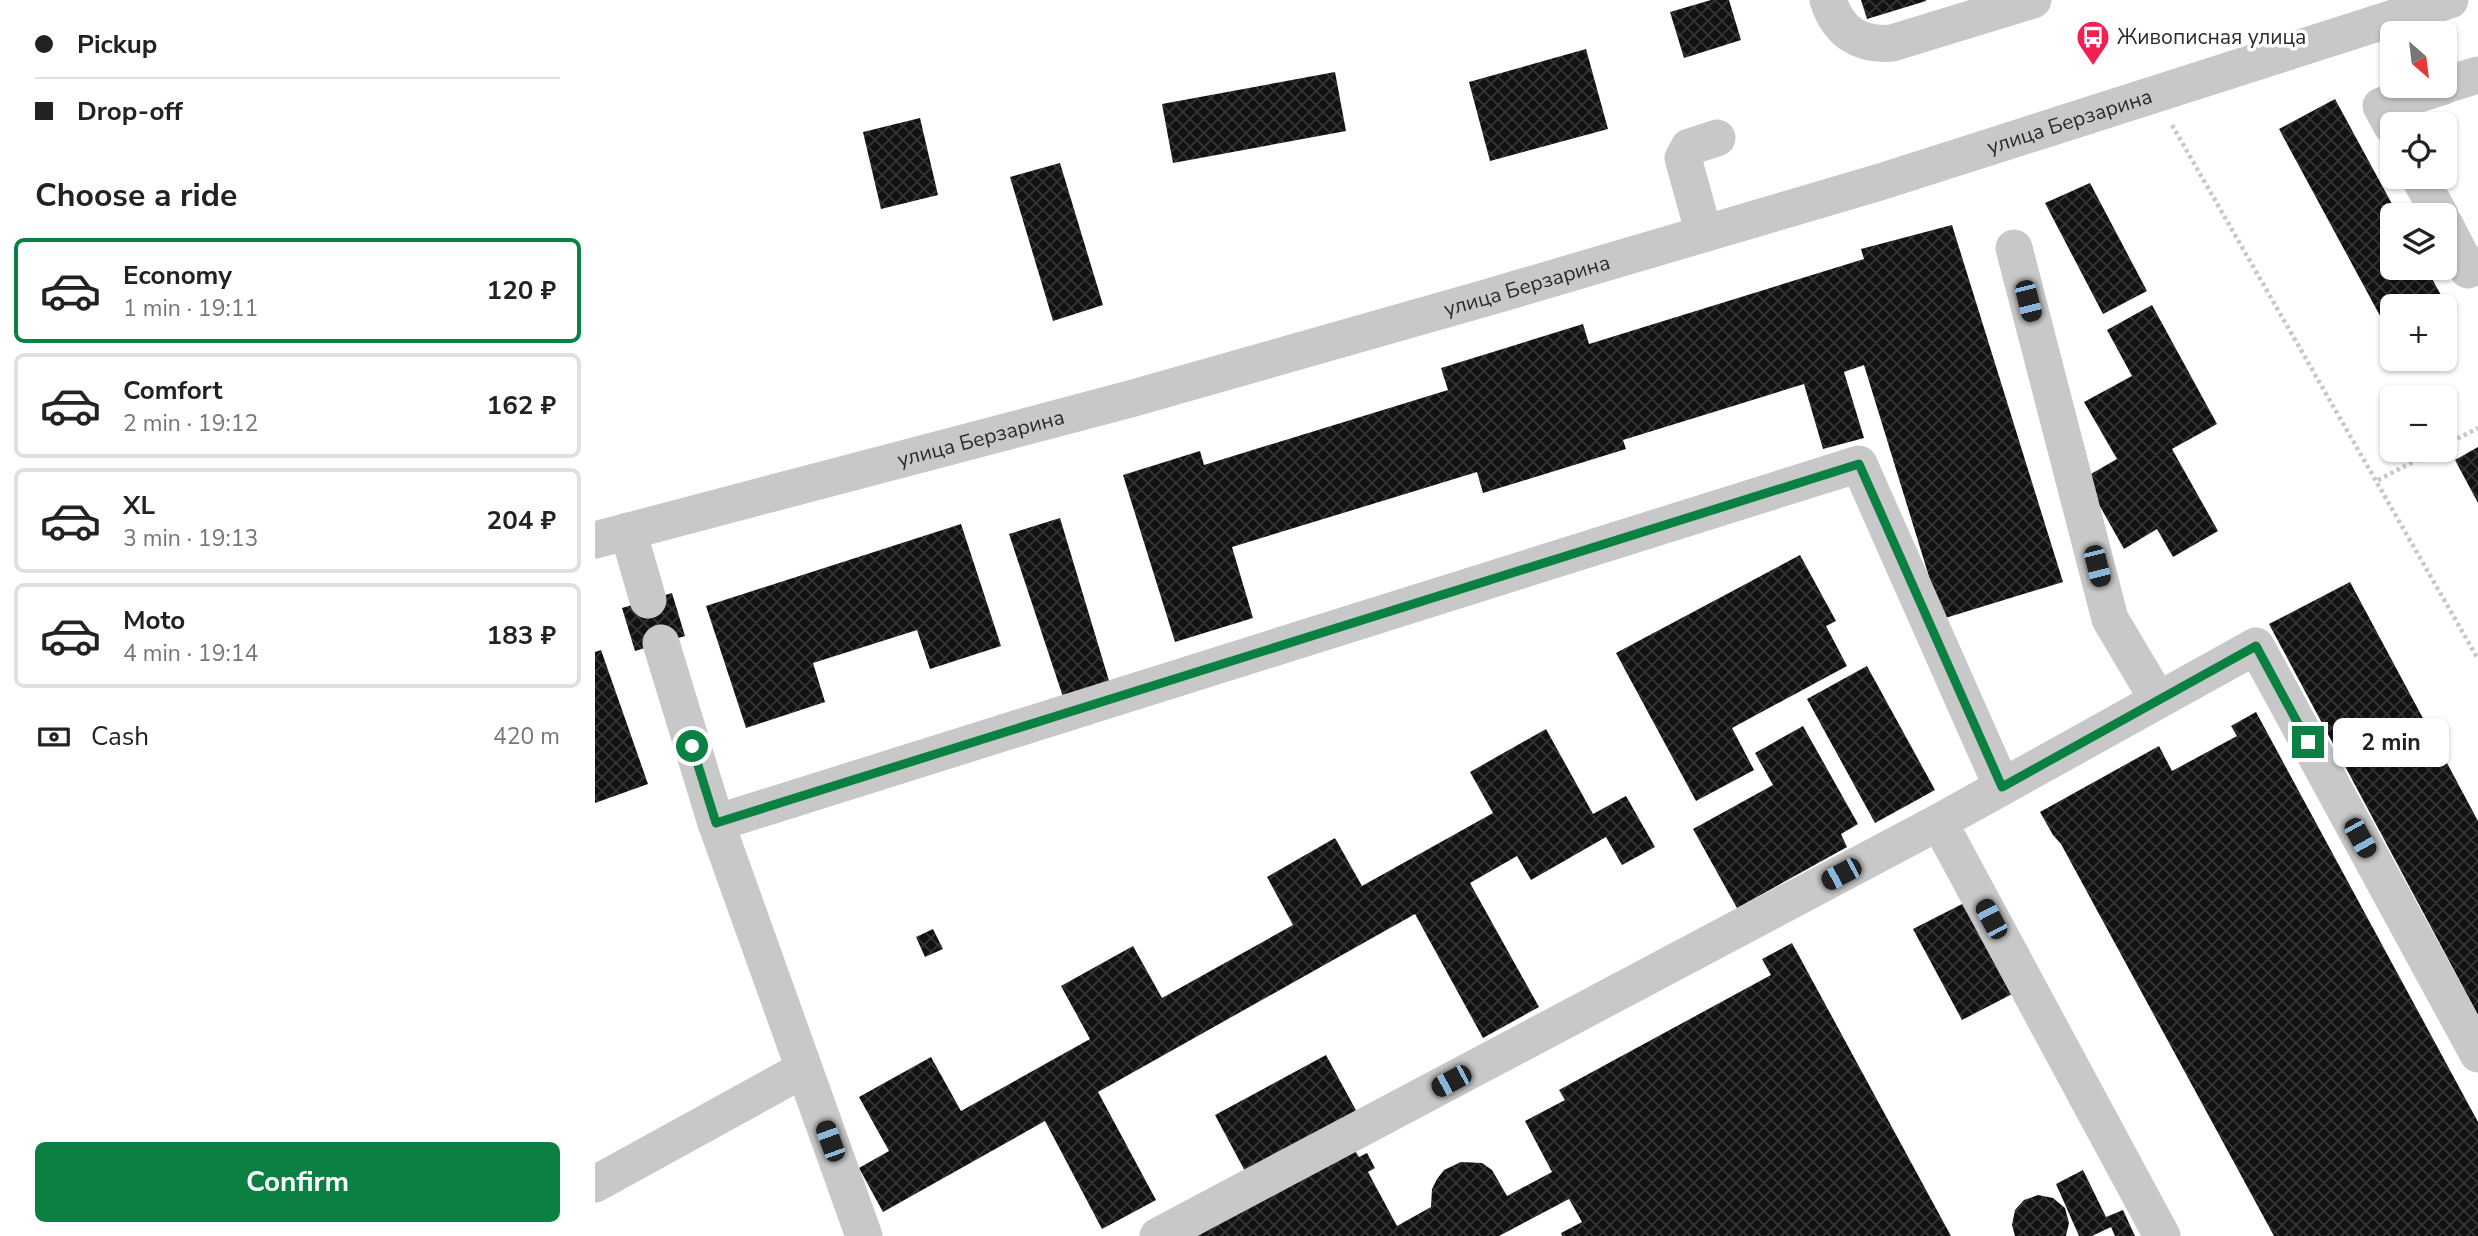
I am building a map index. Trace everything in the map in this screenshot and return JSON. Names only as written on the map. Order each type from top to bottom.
[{"type":"street","points":[[1828,0],[1838,22],[1847,32],[1867,43],[1879,44],[1892,43],[2033,0]]},
{"type":"street","name":"улица Берзарина","points":[[612,536],[1130,399],[1704,234],[1893,178],[2450,0]]},
{"type":"street","points":[[2457,82],[2478,75]]},
{"type":"street","points":[[2384,112],[2381,106],[2406,98]]},
{"type":"street","points":[[1704,234],[1683,158],[1689,147],[1717,138]]},
{"type":"street","points":[[2014,248],[2111,619],[2158,700]]},
{"type":"street","points":[[2457,248],[2469,270],[2478,265]]},
{"type":"street","points":[[716,823],[1859,464],[2002,787]]},
{"type":"street","points":[[612,536],[648,600]]},
{"type":"street","points":[[661,643],[716,823],[864,1236]]},
{"type":"street","points":[[1158,1236],[1939,822],[2256,646],[2478,1054]]},
{"type":"street","points":[[1939,822],[2162,1236]]},
{"type":"street","points":[[595,1184],[804,1069]]},
{"type":"path","points":[[2171,123],[2478,659]]},
{"type":"path","points":[[2457,439],[2478,428]]},
{"type":"path","points":[[2377,480],[2412,462]]},
{"type":"building","points":[[1711,0],[1729,0],[1741,40],[1684,58],[1670,12]]},
{"type":"building","points":[[1861,0],[1926,0],[1926,1],[1867,19]]},
{"type":"building","points":[[1586,49],[1608,129],[1490,161],[1469,82]]},
{"type":"building","points":[[1335,72],[1346,131],[1173,163],[1162,104]]},
{"type":"building","points":[[2335,99],[2380,182],[2380,189],[2384,189],[2391,203],[2380,203],[2380,280],[2433,280],[2440,294],[2380,294],[2380,316],[2279,129]]},
{"type":"building","points":[[920,118],[938,195],[881,209],[863,132]]},
{"type":"building","points":[[1060,163],[1103,305],[1053,321],[1010,177]]},
{"type":"building","points":[[2090,183],[2147,291],[2103,314],[2045,203]]},
{"type":"building","points":[[1952,225],[2063,582],[1942,619],[1864,365],[1844,372],[1864,438],[1823,449],[1804,384],[1623,440],[1626,449],[1483,493],[1477,472],[1232,547],[1253,618],[1175,642],[1123,475],[1200,451],[1204,465],[1448,390],[1441,368],[1583,324],[1589,344],[1864,259],[1861,249]]},
{"type":"building","points":[[2152,305],[2217,424],[2172,449],[2218,531],[2173,557],[2157,529],[2124,549],[2084,478],[2117,459],[2084,402],[2132,376],[2107,330]]},
{"type":"building","points":[[2478,447],[2478,503],[2456,462]]},
{"type":"building","points":[[1060,518],[1110,684],[1064,700],[1009,534]]},
{"type":"building","points":[[961,524],[1001,646],[930,669],[917,630],[813,663],[825,702],[746,728],[706,606]]},
{"type":"building","points":[[1800,555],[1836,621],[1826,626],[1847,666],[1732,728],[1754,770],[1696,801],[1616,653]]},
{"type":"building","points":[[2350,582],[2478,821],[2478,1015],[2269,624]]},
{"type":"building","points":[[672,593],[685,636],[635,651],[622,608]]},
{"type":"building","points":[[601,650],[648,784],[595,803],[595,652]]},
{"type":"building","points":[[1867,666],[1935,790],[1875,823],[1807,699]]},
{"type":"building","points":[[2256,712],[2478,1122],[2478,1236],[2274,1236],[2061,844],[2040,812],[2159,746],[2172,771],[2237,736],[2231,726]]},
{"type":"building","points":[[1803,726],[1858,824],[1841,834],[1847,847],[1737,908],[1693,829],[1773,785],[1755,753]]},
{"type":"building","points":[[1546,729],[1593,814],[1626,796],[1655,847],[1622,865],[1606,837],[1531,880],[1517,856],[1470,883],[1539,1007],[1483,1038],[1415,914],[1098,1092],[1156,1200],[1102,1229],[1045,1121],[883,1212],[859,1168],[889,1151],[859,1097],[931,1057],[961,1111],[1090,1039],[1061,986],[1133,946],[1162,998],[1293,925],[1267,877],[1335,838],[1362,886],[1493,813],[1470,772]]},
{"type":"building","points":[[1968,901],[2016,992],[1962,1020],[1913,929]]},
{"type":"building","points":[[933,929],[943,949],[925,957],[916,937]]},
{"type":"building","points":[[1792,943],[1951,1236],[1562,1236],[1561,1233],[1582,1222],[1569,1199],[1499,1236],[1197,1236],[1354,1149],[1359,1157],[1367,1153],[1375,1168],[1368,1172],[1397,1226],[1431,1207],[1432,1189],[1437,1179],[1444,1170],[1461,1162],[1482,1163],[1492,1170],[1507,1196],[1552,1172],[1525,1121],[1565,1100],[1559,1090],[1771,975],[1762,959]]},
{"type":"building","points":[[1326,1055],[1358,1114],[1247,1175],[1215,1115]]},
{"type":"building","points":[[2083,1170],[2106,1217],[2123,1210],[2135,1236],[2115,1236],[2111,1227],[2092,1236],[2079,1236],[2056,1184]]},
{"type":"building","points":[[2038,1195],[2053,1198],[2065,1208],[2069,1223],[2066,1236],[2015,1236],[2012,1225],[2015,1210],[2024,1200]]},
{"type":"place","name":"Живописная улица","points":[[2093,67]]},
{"type":"route","points":[[692,746],[716,823],[1859,464],[2002,787],[2256,646],[2308,742]]}]
